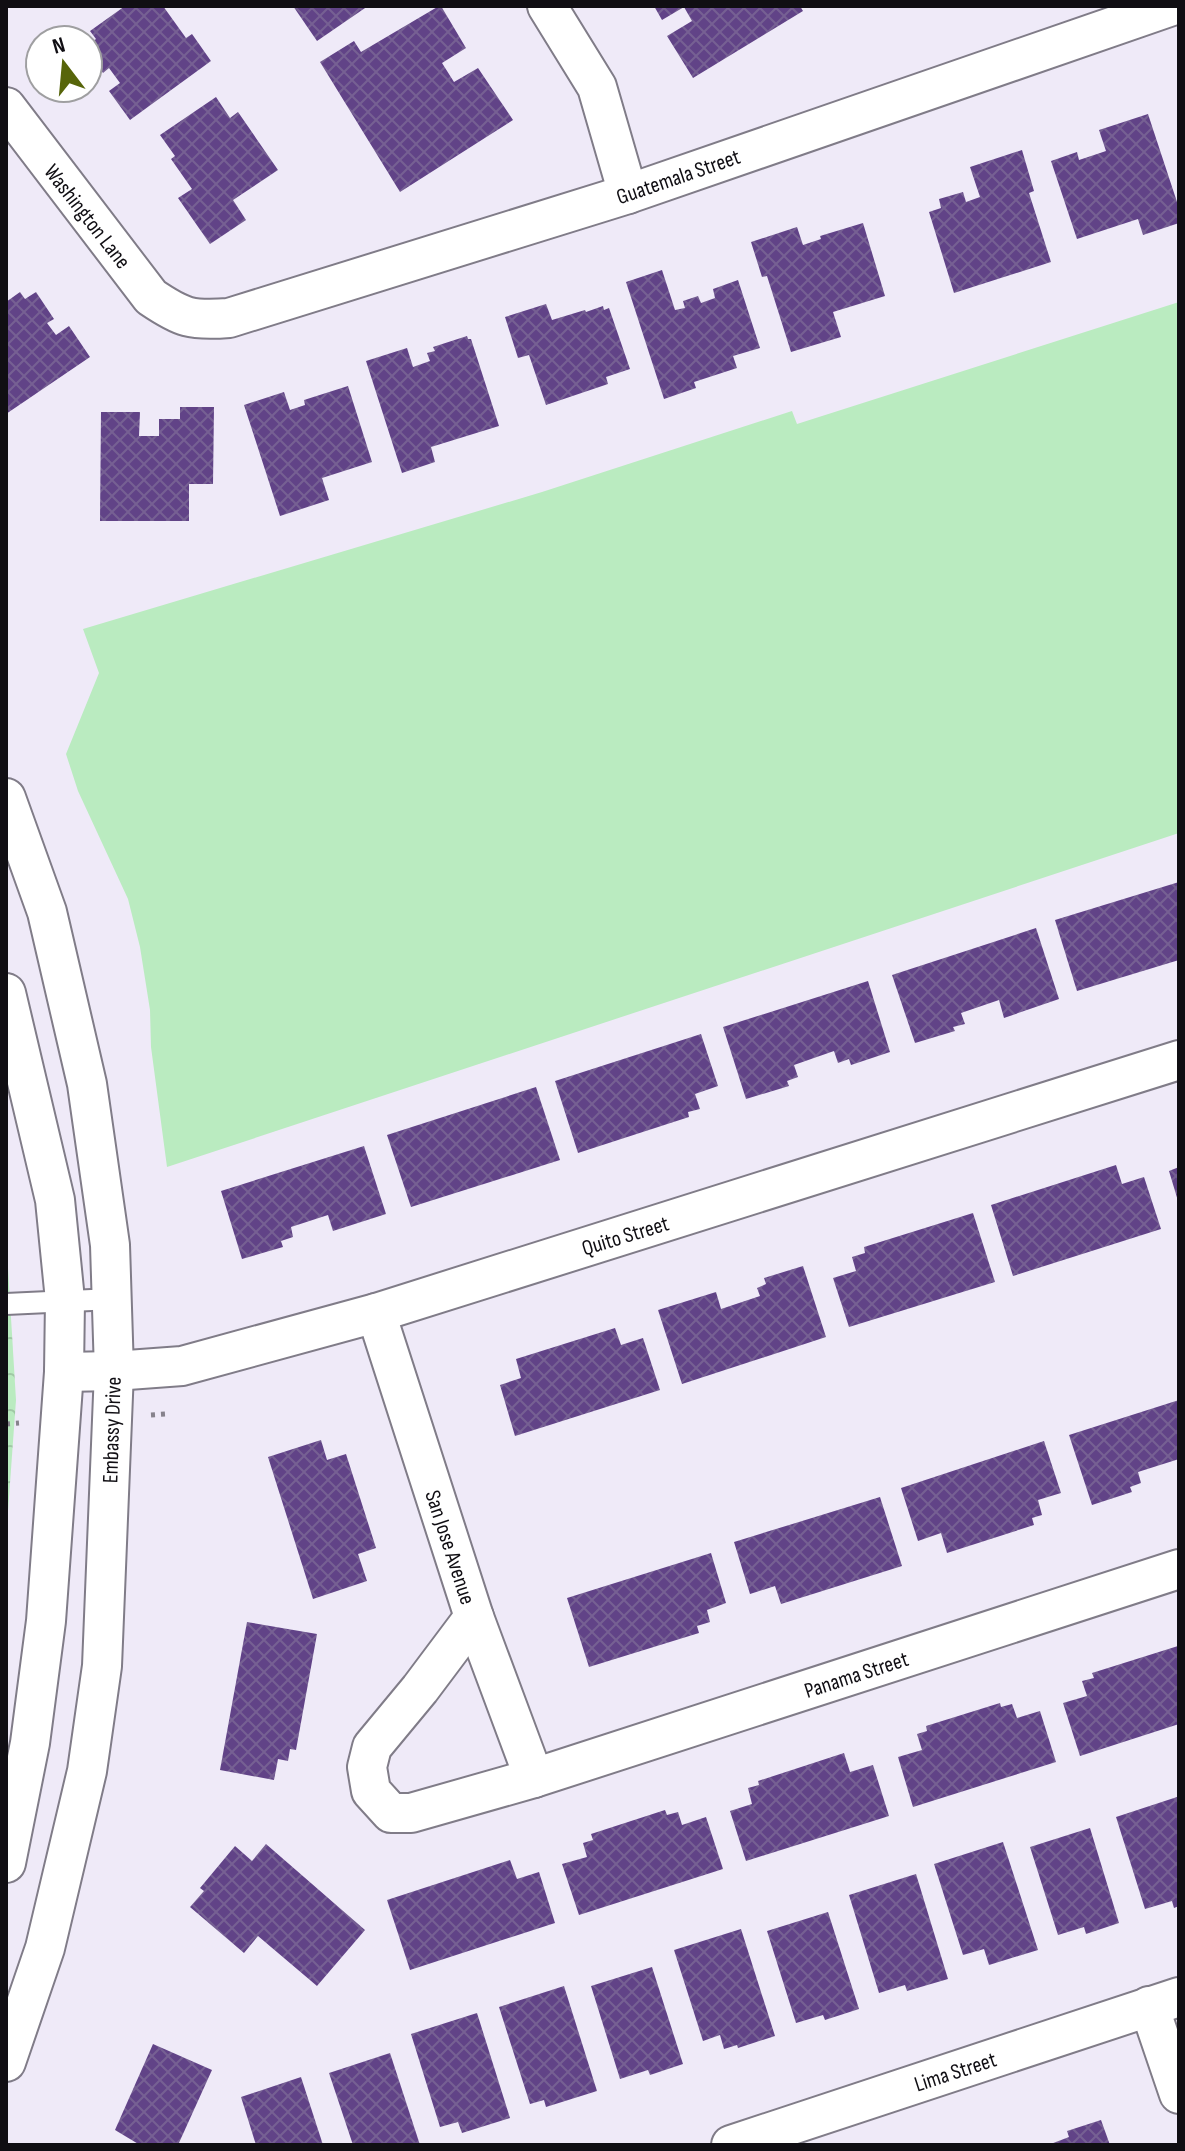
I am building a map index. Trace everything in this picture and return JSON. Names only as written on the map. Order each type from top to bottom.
[{"type":"street","points":[[547,6],[597,87],[628,194]]},
{"type":"street","name":"Guatemala Street","points":[[178,316],[203,320],[229,318],[628,194],[1172,6]]},
{"type":"street","name":"Washington Lane","points":[[6,107],[151,297],[178,316]]},
{"type":"street","name":"Embassy Drive","points":[[6,798],[47,912],[87,1084],[110,1245],[114,1371],[102,1666],[87,1771],[45,1948],[6,2062]]},
{"type":"street","points":[[6,993],[55,1200],[65,1300],[64,1372],[46,1621],[30,1743],[6,1863]]},
{"type":"street","name":"Quito Street","points":[[64,1372],[182,1366],[376,1313],[1179,1060]]},
{"type":"street","name":"San Jose Avenue","points":[[376,1313],[474,1617],[534,1778]]},
{"type":"street","name":"Panama Street","points":[[474,1617],[372,1747],[367,1767],[371,1791],[391,1813],[411,1813],[534,1778],[1179,1569]]},
{"type":"street","points":[[1164,2002],[1179,2094]]},
{"type":"street","name":"Lima Street","points":[[731,2145],[1164,2002]]},
{"type":"lane","points":[[6,1304],[113,1299]]},
{"type":"path","points":[[151,1415],[166,1414]]},
{"type":"path","points":[[6,1424],[19,1423]]},
{"type":"green space","points":[[1179,302],[1179,833],[167,1167],[140,947],[128,899],[78,791],[66,754],[99,673],[83,629],[542,492],[792,411],[797,424]]},
{"type":"green space","points":[[6,1235],[16,1400],[6,1539]]},
{"type":"building","points":[[125,6],[163,6],[186,38],[192,34],[211,61],[130,120],[109,91],[120,83],[109,68],[104,72],[104,24],[100,24]]},
{"type":"building","points":[[293,6],[368,6],[317,41]]},
{"type":"building","points":[[439,6],[466,48],[442,63],[454,82],[478,68],[513,120],[400,192],[320,62],[354,41],[361,52]]},
{"type":"building","points":[[654,6],[800,6],[803,11],[693,78],[667,36],[692,21],[684,7],[662,20]]},
{"type":"building","points":[[216,97],[230,118],[238,112],[278,170],[233,200],[246,220],[210,244],[178,198],[192,189],[171,159],[175,156],[160,135]]},
{"type":"building","points":[[1148,114],[1179,208],[1179,223],[1143,235],[1138,219],[1077,239],[1051,161],[1077,152],[1079,160],[1106,151],[1099,130]]},
{"type":"building","points":[[1022,150],[1034,191],[1029,193],[1051,262],[954,293],[929,212],[941,208],[939,199],[963,192],[966,202],[980,197],[970,167]]},
{"type":"building","points":[[863,223],[885,296],[833,312],[841,337],[791,352],[767,276],[762,277],[751,242],[797,227],[803,245],[821,239],[820,236]]},
{"type":"building","points":[[662,270],[675,310],[685,308],[683,301],[698,296],[701,303],[715,298],[713,289],[738,280],[760,348],[733,356],[737,368],[694,382],[696,388],[664,399],[626,282]]},
{"type":"building","points":[[20,292],[25,299],[36,292],[54,319],[47,323],[56,335],[69,326],[90,357],[6,414],[6,302]]},
{"type":"building","points":[[546,304],[552,320],[603,306],[604,310],[609,308],[630,369],[606,377],[608,384],[546,405],[529,355],[518,358],[505,317]]},
{"type":"building","points":[[467,336],[471,339],[499,426],[431,447],[435,462],[402,473],[366,361],[407,348],[413,367],[430,361],[427,353],[435,351],[433,347]]},
{"type":"building","points":[[348,386],[372,462],[322,478],[329,500],[280,516],[244,405],[284,392],[290,410],[305,405],[304,400]]},
{"type":"building","points":[[180,407],[214,407],[213,484],[189,484],[189,521],[100,521],[101,412],[140,412],[139,436],[159,436],[159,419],[180,419]]},
{"type":"building","points":[[1179,882],[1179,960],[1077,991],[1055,920]]},
{"type":"building","points":[[1036,928],[1059,999],[1004,1018],[999,1000],[961,1013],[965,1024],[953,1027],[955,1031],[915,1043],[892,975]]},
{"type":"building","points":[[868,981],[890,1052],[851,1065],[849,1059],[838,1063],[834,1051],[794,1065],[798,1077],[787,1081],[789,1086],[746,1099],[723,1027]]},
{"type":"building","points":[[701,1034],[718,1086],[695,1094],[700,1109],[688,1112],[689,1117],[578,1153],[555,1081]]},
{"type":"building","points":[[536,1087],[560,1160],[411,1207],[387,1135]]},
{"type":"building","points":[[364,1146],[386,1214],[333,1231],[328,1215],[291,1227],[293,1237],[281,1241],[283,1247],[242,1259],[221,1191]]},
{"type":"building","points":[[1116,1165],[1122,1184],[1144,1177],[1161,1229],[1013,1276],[991,1205]]},
{"type":"building","points":[[1179,1167],[1179,1201],[1178,1201],[1169,1171]]},
{"type":"building","points":[[973,1213],[995,1282],[849,1327],[833,1278],[856,1271],[852,1257],[865,1253],[864,1247]]},
{"type":"building","points":[[803,1266],[826,1337],[682,1384],[658,1310],[716,1292],[721,1309],[760,1296],[757,1288],[766,1284],[764,1278]]},
{"type":"building","points":[[615,1328],[621,1345],[643,1338],[660,1390],[515,1436],[500,1385],[521,1378],[516,1359]]},
{"type":"building","points":[[1179,1400],[1179,1459],[1138,1472],[1141,1483],[1130,1487],[1132,1492],[1092,1505],[1069,1435]]},
{"type":"building","points":[[321,1440],[327,1460],[346,1454],[376,1548],[358,1554],[367,1581],[313,1599],[268,1457]]},
{"type":"building","points":[[1044,1441],[1061,1493],[1038,1500],[1042,1515],[1032,1518],[1034,1525],[947,1553],[941,1533],[918,1541],[901,1488]]},
{"type":"building","points":[[880,1497],[902,1566],[781,1604],[775,1586],[750,1594],[734,1542]]},
{"type":"building","points":[[711,1553],[726,1603],[707,1610],[710,1622],[697,1626],[699,1633],[589,1667],[567,1598]]},
{"type":"building","points":[[247,1622],[317,1634],[296,1750],[290,1749],[288,1761],[278,1759],[274,1780],[220,1770]]},
{"type":"building","points":[[1178,1646],[1179,1724],[1080,1756],[1063,1703],[1087,1696],[1082,1681],[1094,1678],[1092,1673]]},
{"type":"building","points":[[1000,1703],[1001,1707],[1012,1704],[1017,1718],[1040,1711],[1056,1762],[913,1807],[898,1757],[922,1750],[917,1734],[927,1731],[926,1726]]},
{"type":"building","points":[[844,1753],[850,1772],[873,1765],[889,1816],[746,1861],[730,1811],[752,1804],[748,1788],[759,1785],[758,1781]]},
{"type":"building","points":[[1177,1797],[1179,1906],[1174,1908],[1172,1901],[1145,1909],[1116,1817]]},
{"type":"building","points":[[665,1810],[667,1815],[678,1812],[682,1825],[706,1817],[723,1869],[579,1915],[562,1864],[587,1857],[583,1843],[593,1840],[591,1834]]},
{"type":"building","points":[[1090,1828],[1119,1923],[1086,1934],[1084,1927],[1058,1935],[1030,1847]]},
{"type":"building","points":[[1003,1842],[1038,1950],[989,1965],[984,1949],[963,1955],[934,1864]]},
{"type":"building","points":[[266,1844],[365,1930],[317,1986],[258,1936],[244,1953],[190,1907],[204,1891],[200,1888],[235,1846],[252,1861]]},
{"type":"building","points":[[510,1860],[517,1879],[539,1872],[555,1923],[410,1970],[387,1900]]},
{"type":"building","points":[[916,1874],[948,1979],[907,1991],[905,1985],[879,1993],[849,1895]]},
{"type":"building","points":[[828,1912],[859,2009],[825,2020],[823,2015],[796,2023],[767,1931]]},
{"type":"building","points":[[741,1929],[775,2036],[738,2048],[737,2045],[724,2049],[720,2035],[703,2041],[674,1950]]},
{"type":"building","points":[[652,1967],[683,2064],[650,2075],[648,2070],[620,2079],[591,1986]]},
{"type":"building","points":[[564,1986],[597,2091],[546,2107],[544,2100],[530,2104],[499,2007]]},
{"type":"building","points":[[477,2013],[510,2118],[462,2133],[458,2122],[440,2127],[411,2034]]},
{"type":"building","points":[[153,2044],[212,2070],[178,2145],[140,2145],[115,2130]]},
{"type":"building","points":[[390,2053],[420,2145],[353,2145],[329,2073]]},
{"type":"building","points":[[301,2077],[323,2145],[256,2145],[241,2097]]},
{"type":"building","points":[[1101,2120],[1110,2145],[1048,2145],[1069,2137],[1067,2131]]}]
